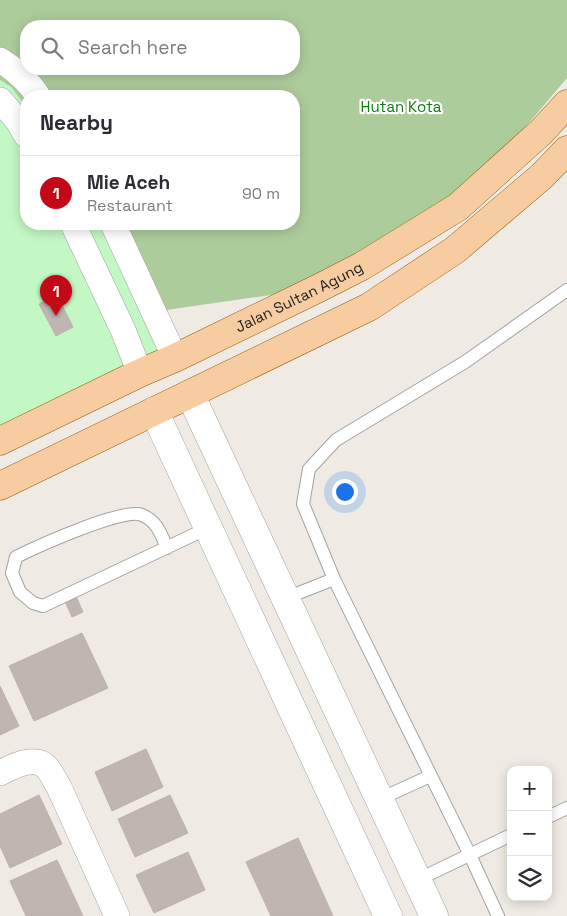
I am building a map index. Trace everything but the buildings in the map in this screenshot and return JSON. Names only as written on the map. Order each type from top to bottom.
[{"type":"main road","name":"Jalan Sultan Agung","points":[[0,440],[175,358],[362,266],[458,207],[541,132],[567,104]]},
{"type":"main road","points":[[0,486],[369,306],[455,250],[542,176],[567,150]]},
{"type":"street","points":[[0,60],[20,74]]},
{"type":"street","points":[[22,75],[34,90]]},
{"type":"street","points":[[0,100],[20,124]]},
{"type":"street","points":[[76,230],[123,330],[140,373]]},
{"type":"street","points":[[116,230],[175,358]]},
{"type":"street","points":[[190,394],[434,916]]},
{"type":"street","points":[[154,411],[388,916]]},
{"type":"street","points":[[0,773],[18,764],[37,762],[47,767],[59,787],[117,916]]},
{"type":"lane","points":[[498,916],[470,855],[334,579],[302,504],[309,469],[336,440],[465,362],[567,290]]},
{"type":"lane","points":[[167,548],[158,528],[153,522],[141,514],[121,515],[38,546],[16,558],[12,573],[20,592],[33,604],[43,606],[167,548],[208,528]]},
{"type":"lane","points":[[286,598],[334,579]]},
{"type":"lane","points":[[380,799],[430,776]]},
{"type":"lane","points":[[552,815],[567,808]]},
{"type":"lane","points":[[417,880],[507,837]]},
{"type":"green space","name":"Hutan Kota","points":[[0,0],[567,0],[567,78],[459,205],[319,288],[146,313],[97,230],[300,230],[300,90],[20,90],[20,102],[11,87],[0,80]]},
{"type":"green space","points":[[0,80],[11,87],[20,98],[20,230],[111,230],[170,356],[0,435]]},
{"type":"place","name":"Mie Aceh","points":[[56,316]]}]
